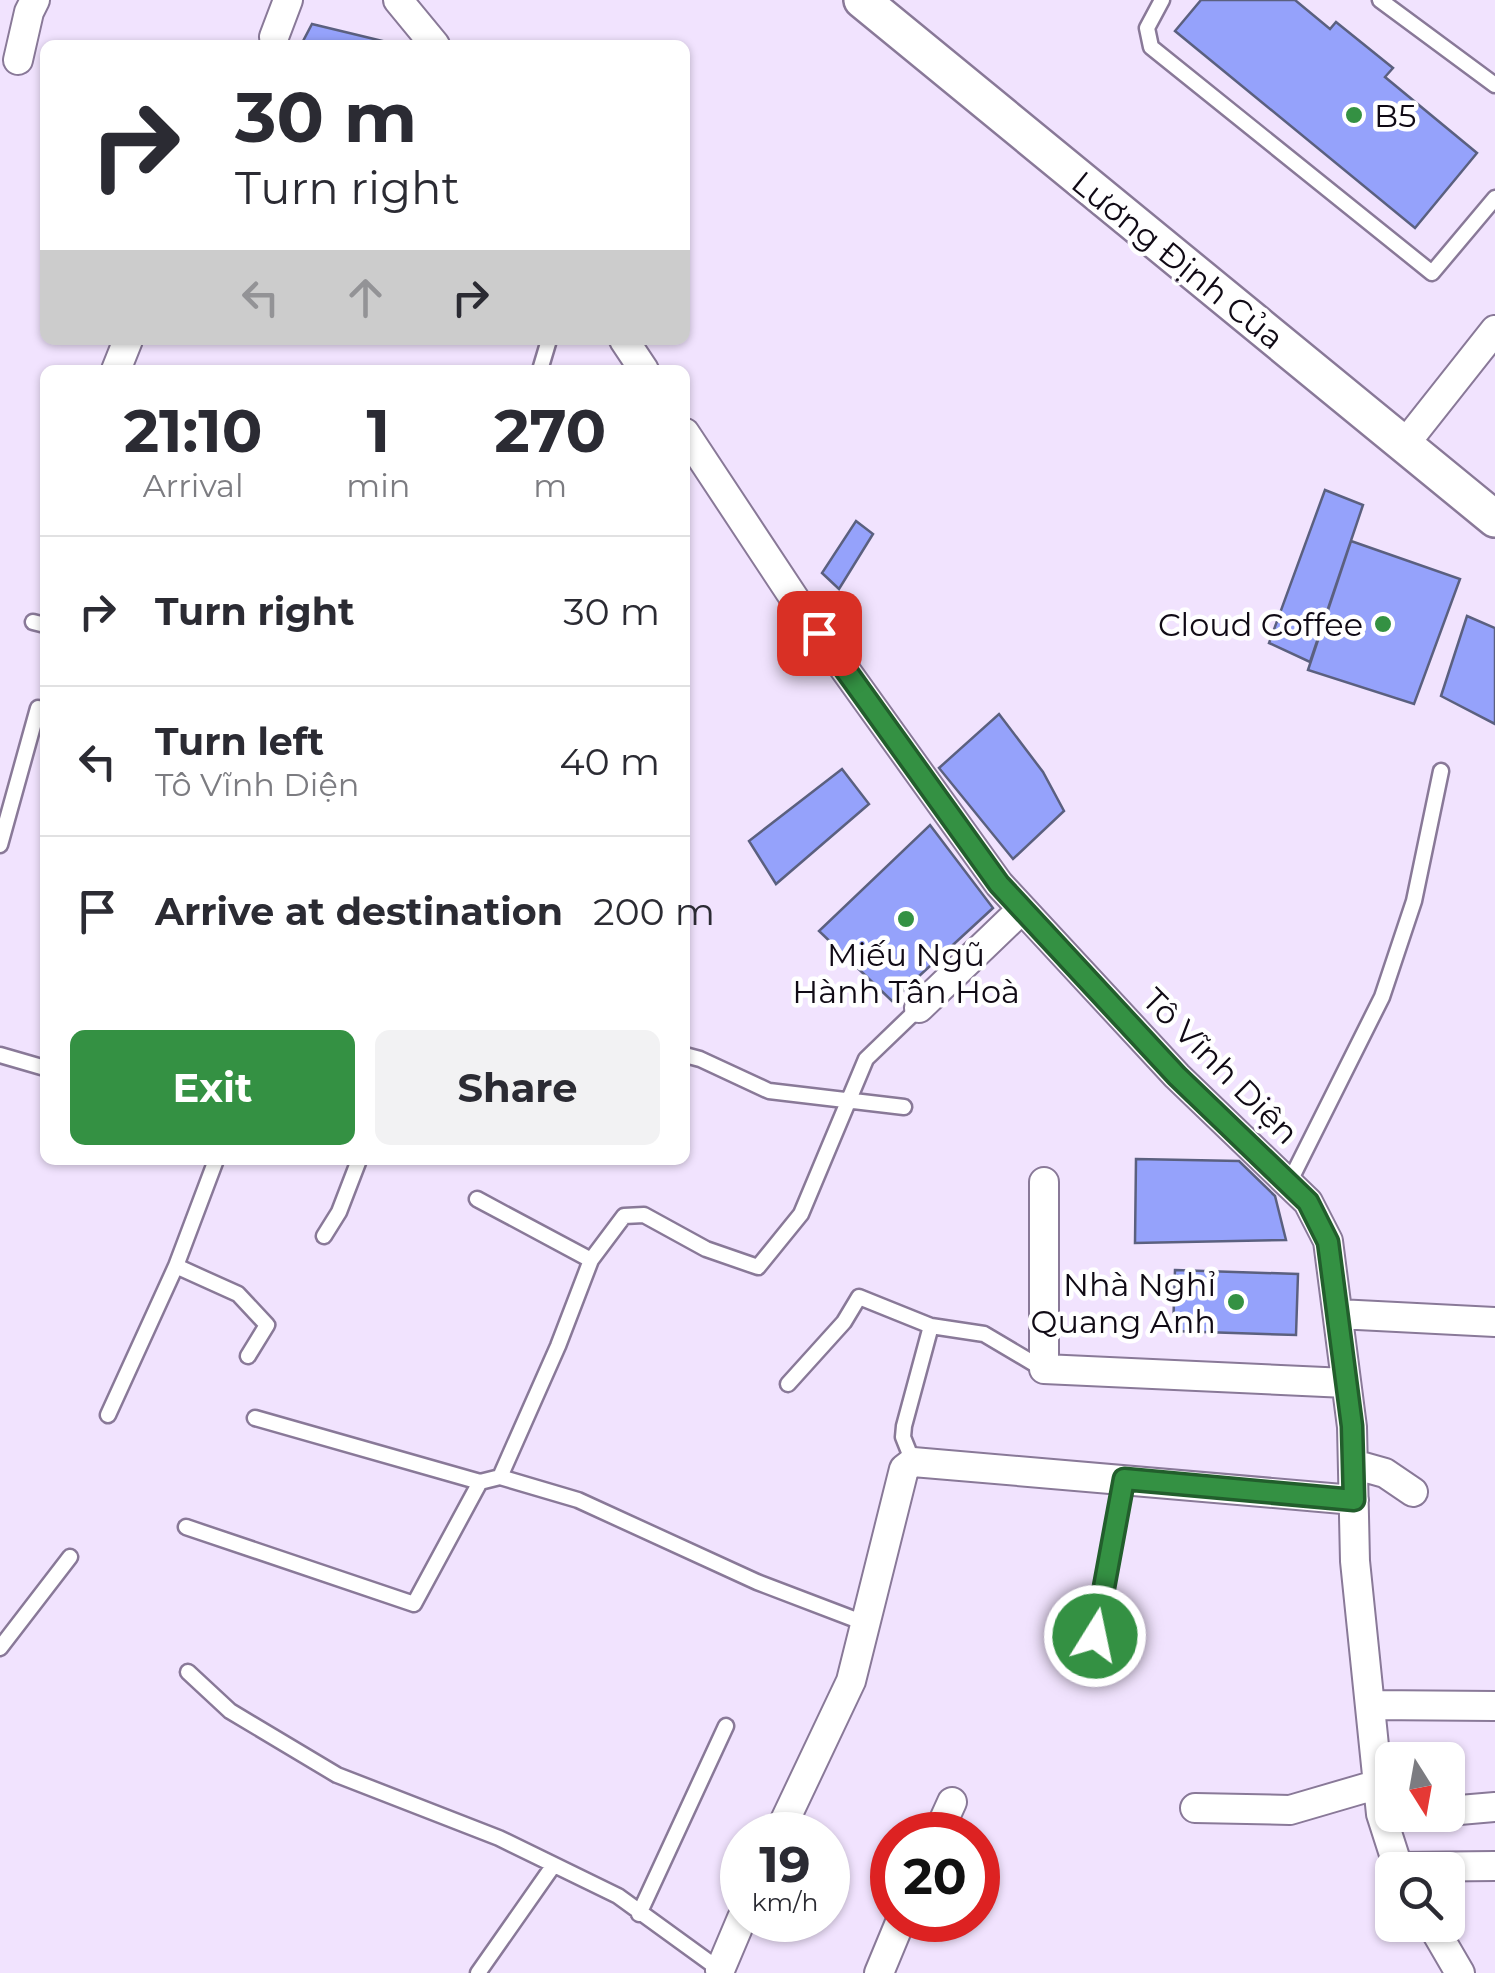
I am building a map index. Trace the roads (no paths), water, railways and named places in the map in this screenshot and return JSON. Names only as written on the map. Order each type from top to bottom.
[{"type":"street","points":[[18,60],[35,0]]},
{"type":"street","points":[[274,37],[288,0]]},
{"type":"street","points":[[398,0],[432,40]]},
{"type":"street","name":"Lương Định Của","points":[[862,0],[1495,519]]},
{"type":"street","points":[[1404,445],[1495,330]]},
{"type":"street","name":"Tô Vĩnh Diện","points":[[690,441],[798,604],[988,868],[1177,1076],[1308,1202],[1328,1242],[1338,1314],[1353,1464],[1355,1561],[1375,1749]]},
{"type":"street","points":[[918,1008],[1022,909]]},
{"type":"street","points":[[1044,1182],[1044,1369],[1346,1383]]},
{"type":"street","points":[[1338,1314],[1495,1322]]},
{"type":"street","points":[[789,1812],[851,1681],[904,1469],[913,1462],[1354,1500]]},
{"type":"street","points":[[1353,1464],[1385,1473],[1412,1492]]},
{"type":"street","points":[[1370,1705],[1495,1706]]},
{"type":"street","points":[[1195,1808],[1290,1810],[1375,1785]]},
{"type":"street","points":[[948,1812],[952,1802]]},
{"type":"street","points":[[1465,1810],[1495,1807]]},
{"type":"street","points":[[1465,1867],[1495,1866]]},
{"type":"street","points":[[723,1972],[734,1942]]},
{"type":"street","points":[[878,1973],[891,1942]]},
{"type":"street","points":[[1442,1942],[1460,1973]]},
{"type":"lane","points":[[1162,0],[1147,28],[1150,47],[1432,273],[1495,198]]},
{"type":"lane","points":[[1380,0],[1495,84]]},
{"type":"lane","points":[[0,844],[38,708]]},
{"type":"lane","points":[[1289,1184],[1382,996],[1414,901],[1441,771]]},
{"type":"lane","points":[[500,1477],[591,1260],[614,1227],[630,1213],[644,1216],[706,1250],[758,1267],[801,1214],[866,1059],[918,1008]]},
{"type":"lane","points":[[0,1055],[40,1067]]},
{"type":"lane","points":[[690,1056],[769,1091],[904,1107]]},
{"type":"lane","points":[[108,1415],[176,1266],[214,1165]]},
{"type":"lane","points":[[324,1236],[339,1212],[357,1165]]},
{"type":"lane","points":[[477,1199],[591,1260]]},
{"type":"lane","points":[[176,1266],[238,1294],[267,1324],[248,1356]]},
{"type":"lane","points":[[788,1384],[844,1322],[859,1298],[931,1326],[984,1334],[1044,1369]]},
{"type":"lane","points":[[913,1462],[903,1437],[904,1426],[931,1326]]},
{"type":"lane","points":[[256,1418],[480,1482],[500,1477],[578,1500],[757,1582],[868,1624]]},
{"type":"lane","points":[[1088,1675],[1124,1479]]},
{"type":"lane","points":[[186,1527],[414,1604],[480,1482]]},
{"type":"lane","points":[[0,1648],[70,1557]]},
{"type":"lane","points":[[188,1672],[230,1711],[337,1775],[499,1838],[618,1896],[723,1972]]},
{"type":"lane","points":[[639,1914],[726,1726]]},
{"type":"lane","points":[[478,1973],[553,1866]]},
{"type":"place","name":"B5","points":[[1354,115]]},
{"type":"place","name":"Cloud Coffee","points":[[1383,624]]},
{"type":"place","name":"Miếu Ngũ Hành Tân Hoà","points":[[906,919]]},
{"type":"place","name":"Nhà Nghỉ Quang Anh","points":[[1236,1302]]}]
